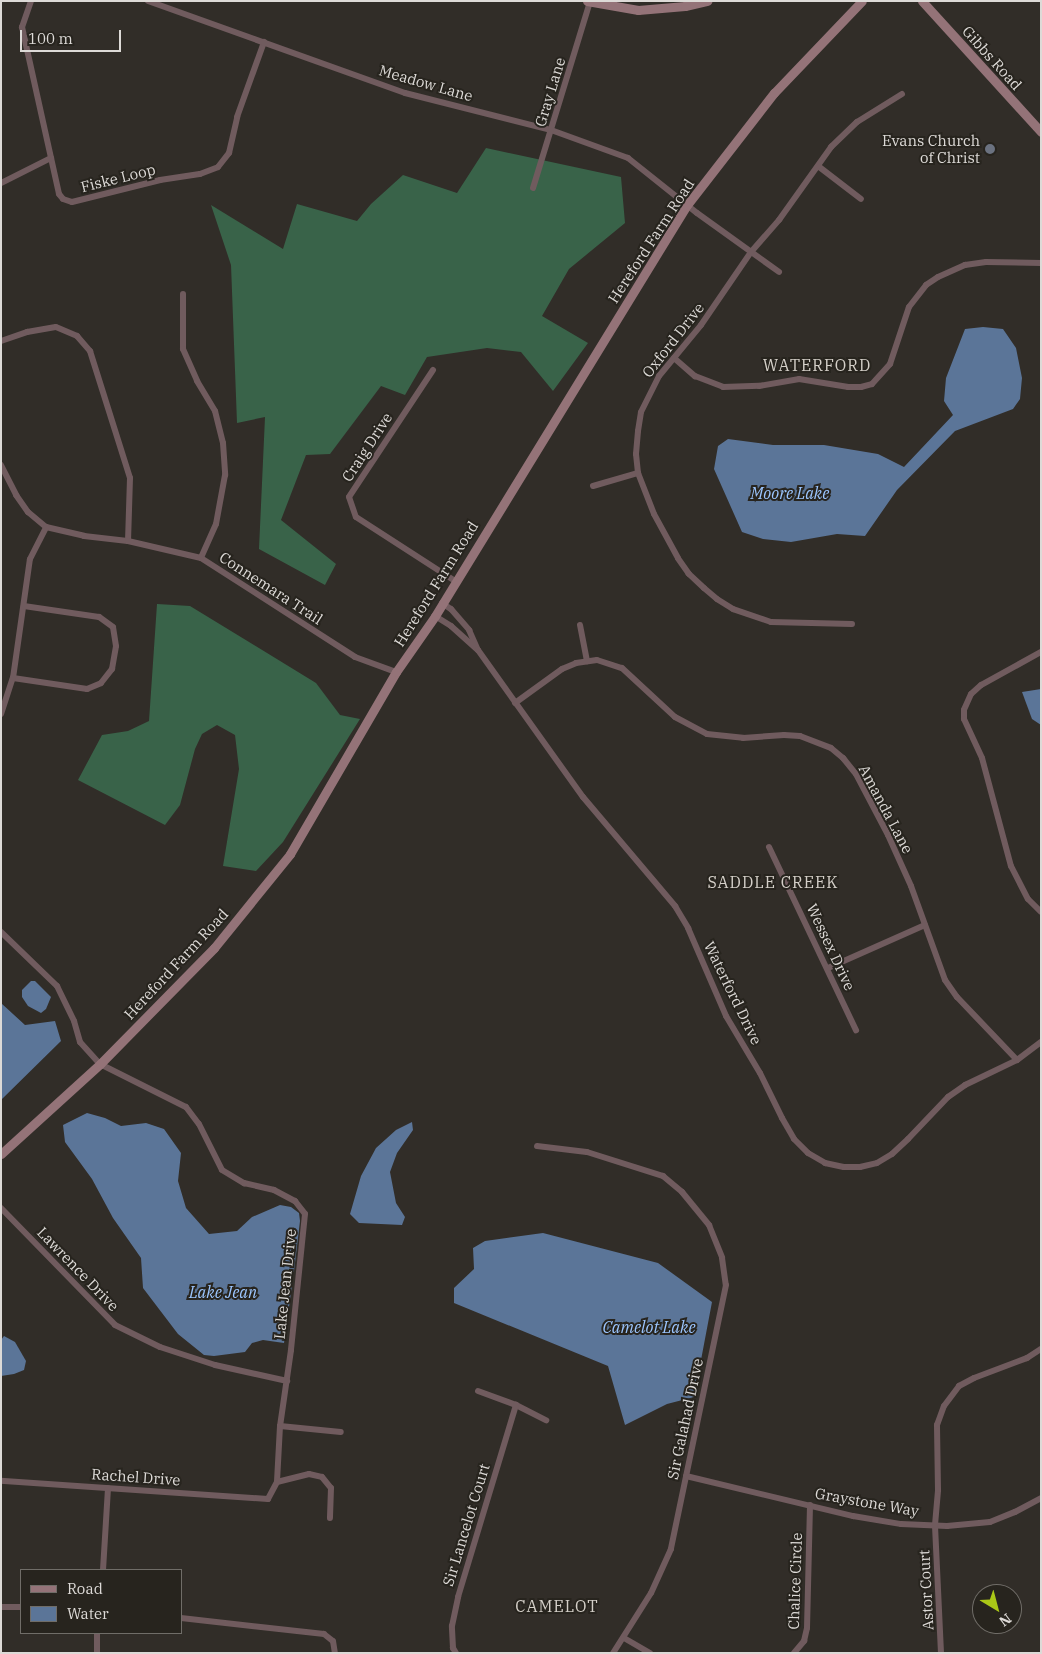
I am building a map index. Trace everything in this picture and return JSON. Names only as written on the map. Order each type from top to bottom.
[{"type":"street","name":"Fiske Loop","points":[[31,1],[22,27],[59,194],[63,199],[72,202],[160,180],[200,174],[218,167],[229,153],[237,117],[264,42]]},
{"type":"street","name":"Meadow Lane","points":[[148,1],[406,93],[551,130],[628,158],[687,205],[779,272]]},
{"type":"street","points":[[588,2],[638,10],[685,6],[707,1]]},
{"type":"street","name":"Hereford Farm Road","points":[[1,1154],[100,1064],[214,948],[290,854],[396,672],[434,616],[687,205],[774,93],[862,1]]},
{"type":"street","name":"Gibbs Road","points":[[922,1],[1041,132]]},
{"type":"street","name":"Gray Lane","points":[[533,188],[588,2]]},
{"type":"street","name":"Oxford Drive","points":[[852,624],[771,622],[751,616],[717,599],[689,574],[678,558],[654,514],[638,473],[636,454],[641,412],[659,376],[706,319],[751,252],[779,220],[844,133],[857,122],[902,94]]},
{"type":"street","points":[[1,183],[51,158]]},
{"type":"street","points":[[818,166],[861,199]]},
{"type":"street","points":[[674,358],[695,376],[723,388],[759,386],[799,379],[848,387],[861,387],[872,384],[890,364],[909,307],[926,286],[938,277],[965,265],[986,262],[1041,263]]},
{"type":"street","points":[[183,294],[183,349],[197,381],[215,411],[223,443],[225,475],[216,524],[201,558]]},
{"type":"street","points":[[1,341],[28,332],[56,328],[77,336],[90,351],[130,478],[128,541]]},
{"type":"street","name":"Craig Drive","points":[[433,370],[349,497],[356,517],[455,581]]},
{"type":"street","name":"Connemara Trail","points":[[1,465],[16,495],[28,512],[46,527],[84,536],[128,541],[201,558],[356,657],[396,672]]},
{"type":"street","points":[[593,486],[638,473]]},
{"type":"street","points":[[1,714],[13,678],[30,559],[46,527]]},
{"type":"street","name":"Waterford Drive","points":[[442,603],[451,609],[469,630],[478,650],[582,797],[675,906],[688,928],[726,1016],[790,1132],[808,1153],[825,1163],[844,1167],[860,1167],[876,1163],[892,1154],[948,1097],[965,1085],[1017,1060],[1041,1042]]},
{"type":"street","points":[[13,678],[87,689],[101,684],[112,669],[116,646],[113,627],[99,617],[24,606]]},
{"type":"street","name":"Waterford Drive","points":[[434,616],[442,620],[478,650]]},
{"type":"street","points":[[580,626],[587,661]]},
{"type":"street","points":[[461,636],[469,630]]},
{"type":"street","points":[[1041,652],[981,686],[971,694],[964,710],[964,719],[982,758],[1011,866],[1028,899],[1041,912]]},
{"type":"street","name":"Amanda Lane","points":[[515,703],[562,669],[587,661],[597,660],[622,668],[675,717],[706,734],[725,737],[800,736],[831,748],[844,758],[866,791],[911,886],[945,980],[957,997],[1017,1060]]},
{"type":"street","name":"Wessex Drive","points":[[769,847],[856,1030]]},
{"type":"street","points":[[828,968],[925,926]]},
{"type":"street","points":[[1,932],[57,986],[74,1021],[80,1042],[100,1064]]},
{"type":"street","name":"Lake Jean Drive","points":[[100,1064],[186,1107],[198,1124],[222,1170],[244,1183],[274,1190],[295,1201],[305,1214],[287,1381],[280,1426],[277,1482],[268,1499]]},
{"type":"street","name":"Sir Galahad Drive","points":[[537,1146],[586,1152],[662,1176],[682,1192],[709,1225],[722,1258],[726,1285],[671,1549],[651,1593],[613,1653]]},
{"type":"street","name":"Lawrence Drive","points":[[1,1208],[115,1325],[160,1347],[215,1365],[287,1381]]},
{"type":"street","name":"Astor Court","points":[[941,1653],[935,1525],[938,1490],[937,1425],[944,1406],[959,1386],[974,1378],[1028,1358],[1041,1349]]},
{"type":"street","points":[[478,1392],[516,1405],[546,1420]]},
{"type":"street","name":"Sir Lancelot Court","points":[[456,1653],[453,1648],[452,1626],[458,1597],[516,1405]]},
{"type":"street","points":[[280,1426],[341,1432]]},
{"type":"street","points":[[277,1482],[309,1474],[322,1477],[331,1488],[330,1518]]},
{"type":"street","name":"Graystone Way","points":[[686,1476],[901,1524],[935,1525],[990,1522],[1040,1500]]},
{"type":"street","name":"Rachel Drive","points":[[1,1481],[268,1499]]},
{"type":"street","points":[[103,1569],[108,1488]]},
{"type":"street","name":"Chalice Circle","points":[[794,1653],[804,1641],[807,1628],[810,1505]]},
{"type":"street","points":[[1,1607],[20,1607]]},
{"type":"street","points":[[182,1618],[324,1634],[332,1642],[335,1653]]},
{"type":"street","points":[[97,1634],[97,1653]]},
{"type":"street","points":[[624,1638],[650,1653]]},
{"type":"green space","points":[[486,148],[621,177],[625,223],[569,269],[542,316],[588,343],[553,391],[521,352],[487,348],[427,357],[405,395],[381,386],[330,454],[306,455],[281,520],[336,564],[325,585],[259,549],[265,417],[237,423],[231,265],[211,205],[283,249],[297,204],[357,221],[371,204],[403,175],[457,193]]},
{"type":"green space","points":[[157,604],[190,606],[316,683],[340,715],[360,719],[283,842],[256,871],[223,866],[239,769],[235,735],[217,725],[202,734],[195,749],[180,805],[165,825],[78,780],[102,735],[128,731],[149,721]]},
{"type":"water","name":"Moore Lake","points":[[983,327],[1003,329],[1016,348],[1022,378],[1020,399],[1013,409],[955,431],[897,490],[865,536],[837,534],[791,542],[763,539],[742,532],[714,469],[718,446],[728,439],[773,445],[824,445],[878,454],[904,467],[953,415],[944,401],[946,378],[965,329]]},
{"type":"water","points":[[1041,689],[1041,725],[1032,719],[1022,692]]},
{"type":"water","points":[[31,981],[35,981],[51,997],[46,1009],[41,1013],[28,1006],[22,997],[22,990]]},
{"type":"water","points":[[1,1003],[25,1025],[55,1021],[61,1041],[1,1100]]},
{"type":"water","name":"Lake Jean","points":[[87,1113],[105,1118],[121,1126],[146,1123],[164,1129],[181,1153],[178,1181],[186,1208],[209,1234],[237,1231],[252,1217],[280,1205],[291,1207],[299,1213],[300,1221],[294,1271],[290,1275],[292,1285],[284,1343],[263,1340],[252,1343],[245,1352],[214,1356],[204,1355],[178,1334],[143,1288],[141,1258],[113,1218],[92,1179],[65,1142],[63,1125]]},
{"type":"water","points":[[412,1122],[413,1130],[397,1153],[390,1172],[396,1203],[405,1217],[402,1225],[359,1223],[350,1214],[361,1176],[376,1148],[396,1130]]},
{"type":"water","name":"Camelot Lake","points":[[543,1233],[658,1263],[712,1302],[694,1397],[667,1404],[625,1425],[608,1366],[454,1303],[454,1288],[474,1269],[473,1248],[485,1241]]},
{"type":"water","points":[[4,1336],[15,1342],[26,1361],[24,1370],[1,1376],[1,1340]]},
{"type":"place","name":"Evans Church of Christ","points":[[990,149]]},
{"type":"district","name":"WATERFORD","points":[[817,365]]},
{"type":"district","name":"SADDLE CREEK","points":[[773,882]]},
{"type":"district","name":"CAMELOT","points":[[557,1606]]}]
